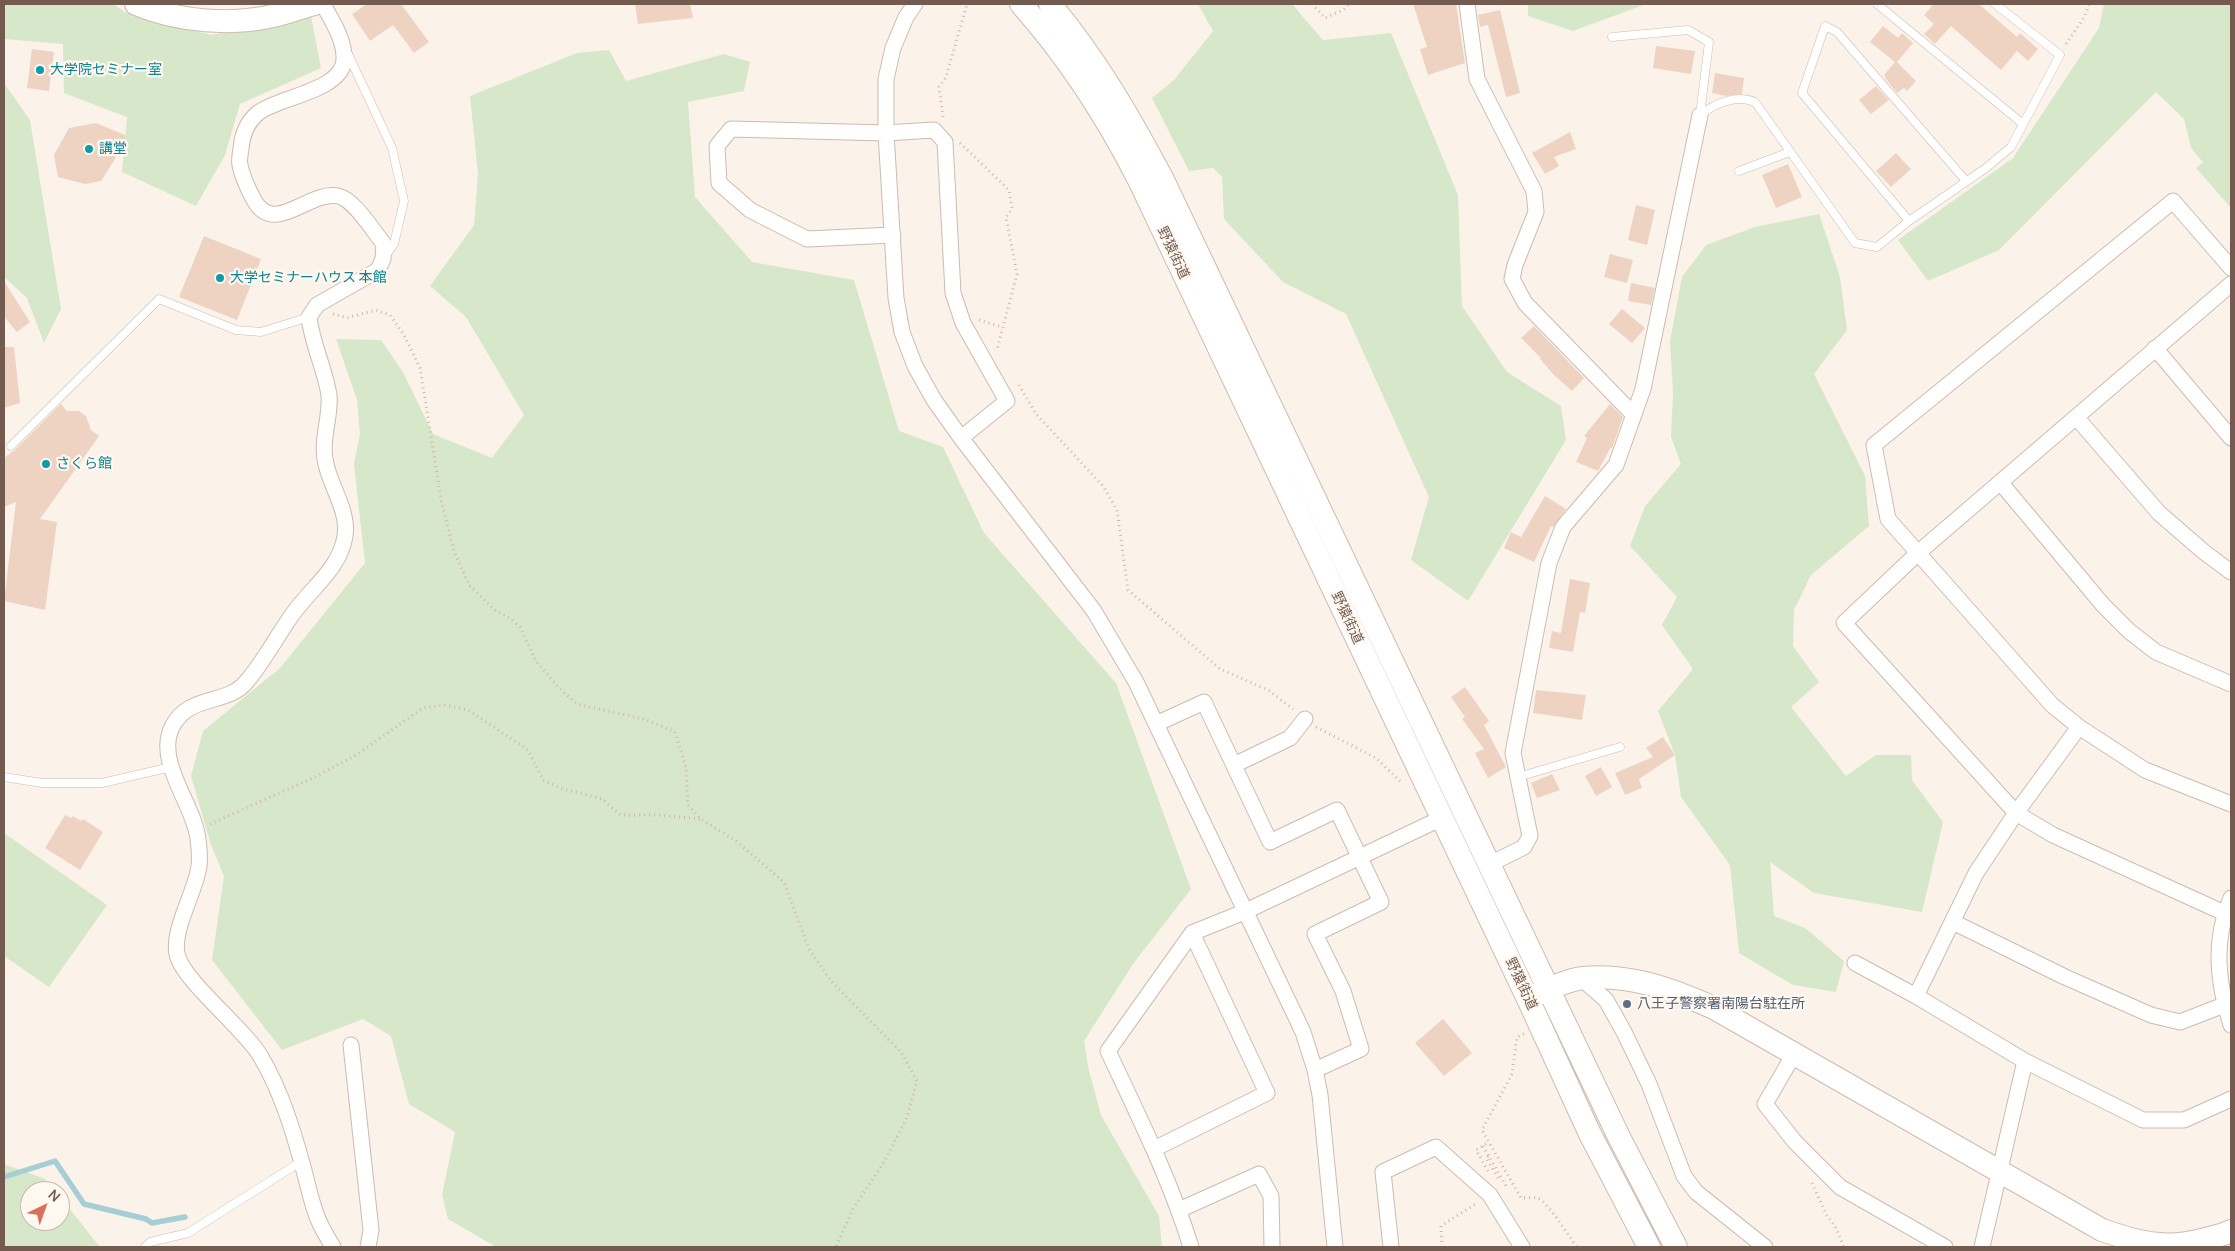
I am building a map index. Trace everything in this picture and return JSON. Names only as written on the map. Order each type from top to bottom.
[{"type":"main road","points":[[136,4],[189,18],[229,20],[276,15],[314,4]]},
{"type":"main road","name":"野猿街道","points":[[1021,4],[1079,76],[1124,152],[1528,999],[1590,1134],[1649,1247]]},
{"type":"main road","name":"野猿街道","points":[[1050,4],[1126,109],[1163,180],[1488,865],[1550,989],[1619,1137],[1676,1247]]},
{"type":"main road","points":[[1528,999],[1581,978],[1606,977],[1627,979],[1672,990],[1714,1008],[1999,1173],[2102,1230],[2130,1240],[2156,1246],[2187,1244],[2231,1231]]},
{"type":"street","points":[[323,4],[344,46],[344,62],[340,73],[328,83],[259,112],[248,122],[241,141],[240,164],[248,190],[259,210],[270,215],[282,214],[322,197],[338,196],[350,201],[384,244],[383,260],[378,270],[313,311],[330,413],[325,437],[325,462],[344,513],[346,534],[340,556],[322,581],[294,611],[245,684],[230,693],[204,700],[185,709],[172,728],[168,747],[171,767],[190,807],[196,829],[199,866],[179,932],[177,954],[185,971],[261,1056],[292,1125],[317,1218],[333,1247]]},
{"type":"street","points":[[915,4],[906,17],[893,48],[886,79],[886,133],[896,298],[902,332],[915,366],[934,400],[1094,611],[1136,682],[1244,912],[1303,1032],[1316,1070],[1320,1095],[1335,1247]]},
{"type":"street","points":[[1467,4],[1477,79],[1534,191],[1536,212],[1515,265],[1512,279],[1525,304],[1633,414]]},
{"type":"street","points":[[1488,865],[1524,847],[1530,836],[1513,753],[1549,563],[1563,527],[1616,465],[1643,389],[1700,115]]},
{"type":"street","points":[[893,235],[807,239],[750,210],[719,183],[717,146],[731,129],[886,133],[934,130],[945,142],[953,294],[963,323],[1008,401],[961,438]]},
{"type":"street","points":[[2231,268],[2173,201],[1874,445],[1888,519],[2052,705],[2079,727],[2145,770],[2231,804]]},
{"type":"street","points":[[2228,915],[2052,835],[2016,813],[1844,622],[1919,552],[2231,284]]},
{"type":"street","points":[[2155,348],[2231,438]]},
{"type":"street","points":[[2076,417],[2159,513],[2204,552],[2231,572]]},
{"type":"street","points":[[2000,482],[2103,605],[2129,631],[2156,652],[2231,684]]},
{"type":"street","points":[[1156,724],[1204,702],[1270,842],[1337,810],[1360,856],[1381,902],[1315,934],[1343,991],[1361,1049],[1316,1070]]},
{"type":"street","points":[[1234,765],[1290,738],[1305,719]]},
{"type":"street","points":[[1916,996],[1976,873],[2016,813],[2079,727]]},
{"type":"street","points":[[1192,1247],[1154,1149],[1108,1051],[1192,933],[1244,912],[1442,818]]},
{"type":"street","points":[[2231,898],[2228,915],[2218,941],[2219,980],[2224,1005],[2231,1025]]},
{"type":"street","points":[[1953,922],[2065,977],[2151,1015],[2180,1022],[2224,1005]]},
{"type":"street","points":[[1154,1149],[1267,1093],[1192,933]]},
{"type":"street","points":[[1855,963],[1916,996],[2025,1062],[2143,1120],[2184,1120],[2231,1100]]},
{"type":"street","points":[[1581,978],[1606,1000],[1624,1032],[1648,1084],[1684,1176],[1696,1192],[1765,1247]]},
{"type":"street","points":[[351,1045],[371,1230],[368,1247]]},
{"type":"street","points":[[1794,1054],[1765,1104],[1806,1153],[1840,1187],[1945,1247]]},
{"type":"street","points":[[1982,1247],[2025,1062]]},
{"type":"street","points":[[1391,1247],[1383,1172],[1436,1147],[1490,1195],[1522,1247]]},
{"type":"street","points":[[1179,1210],[1259,1174],[1271,1196],[1272,1247]]},
{"type":"lane","points":[[1877,4],[2023,124]]},
{"type":"lane","points":[[1700,115],[1714,104],[1747,98],[1755,102],[1855,242],[1876,247],[1909,221],[1986,168],[2011,146],[2060,56],[1995,4]]},
{"type":"lane","points":[[1909,221],[1802,93],[1824,26],[1837,32],[1966,181]]},
{"type":"lane","points":[[1612,37],[1688,30],[1709,42],[1700,115]]},
{"type":"lane","points":[[344,46],[392,148],[404,201],[394,244],[383,260]]},
{"type":"lane","points":[[1740,171],[1790,152]]},
{"type":"lane","points":[[11,446],[159,299],[236,330],[262,332],[313,311]]},
{"type":"lane","points":[[1518,778],[1620,747]]},
{"type":"lane","points":[[4,777],[42,783],[102,783],[171,767]]},
{"type":"lane","points":[[145,1247],[150,1242],[188,1233],[302,1161]]},
{"type":"path","points":[[948,123],[943,117],[939,86],[946,77],[967,4]]},
{"type":"path","points":[[1312,4],[1326,18],[1343,10],[1349,4]]},
{"type":"path","points":[[2060,56],[2085,16],[2089,4]]},
{"type":"path","points":[[956,136],[1009,190],[1012,209],[1006,217],[1017,274],[996,348],[1002,356]]},
{"type":"path","points":[[313,311],[347,318],[376,310],[390,315],[404,335],[420,368],[442,504],[454,551],[469,585],[494,610],[511,619],[520,627],[536,661],[560,689],[577,704],[644,719],[675,732],[686,768],[688,805],[701,819],[736,841],[784,882],[810,949],[831,981],[901,1052],[917,1081],[906,1120],[884,1162],[853,1209],[836,1247]]},
{"type":"path","points":[[974,318],[1002,328]]},
{"type":"path","points":[[1016,381],[1036,414],[1103,486],[1117,510],[1128,590],[1220,669],[1268,690],[1320,729],[1376,758],[1403,784]]},
{"type":"path","points":[[196,829],[220,821],[313,778],[356,755],[423,708],[444,705],[468,710],[528,750],[543,780],[563,789],[602,799],[621,815],[657,815],[701,819]]},
{"type":"path","points":[[1529,1031],[1517,1037],[1512,1074],[1482,1130],[1521,1198],[1538,1198],[1549,1206],[1562,1229],[1577,1247]]},
{"type":"path","points":[[1489,1142],[1476,1150],[1498,1186],[1501,1184],[1486,1158],[1489,1156]]},
{"type":"path","points":[[1442,1247],[1441,1226],[1506,1186],[1483,1146]]},
{"type":"path","points":[[1806,1153],[1810,1178],[1826,1214],[1836,1226],[1844,1247]]},
{"type":"green space","points":[[4,4],[114,4],[124,12],[211,35],[311,16],[321,68],[240,104],[225,155],[196,206],[122,172],[127,117],[64,93],[63,44],[4,39]]},
{"type":"green space","points":[[1198,4],[1292,4],[1323,40],[1391,33],[1458,195],[1462,306],[1507,372],[1561,406],[1566,440],[1468,601],[1411,560],[1429,497],[1346,314],[1283,282],[1224,219],[1222,177],[1213,168],[1189,171],[1152,98],[1174,80],[1213,31]]},
{"type":"green space","points":[[1528,4],[1646,4],[1573,31],[1528,16]]},
{"type":"green space","points":[[2104,4],[2231,4],[2231,208],[2196,168],[2203,162],[2191,148],[2184,119],[2156,92],[1999,250],[1928,281],[1898,240],[2013,158],[2099,28]]},
{"type":"green space","points":[[609,50],[626,81],[724,54],[750,62],[744,91],[688,102],[695,197],[752,262],[854,280],[899,431],[943,447],[984,533],[1116,683],[1191,889],[1133,964],[1084,1041],[1088,1067],[1101,1115],[1159,1216],[1162,1247],[496,1247],[448,1219],[442,1195],[455,1132],[409,1104],[391,1036],[363,1019],[282,1050],[212,960],[224,876],[211,845],[191,776],[203,731],[280,668],[365,563],[354,464],[360,434],[357,400],[336,339],[381,340],[403,372],[433,434],[492,458],[524,415],[466,317],[430,286],[474,225],[478,174],[470,96],[577,53]]},
{"type":"green space","points":[[4,83],[30,120],[61,309],[44,343],[27,298],[4,277]]},
{"type":"green space","points":[[1819,214],[1840,277],[1847,330],[1814,374],[1865,476],[1869,526],[1811,575],[1794,610],[1793,646],[1819,682],[1791,707],[1846,776],[1876,755],[1911,755],[1912,780],[1943,822],[1922,912],[1814,893],[1770,862],[1774,916],[1805,928],[1844,961],[1836,992],[1793,985],[1739,953],[1730,865],[1681,797],[1675,755],[1658,711],[1693,669],[1662,625],[1677,597],[1630,546],[1645,506],[1681,464],[1671,437],[1673,393],[1670,341],[1682,277],[1706,245],[1755,227]]},
{"type":"green space","points":[[4,833],[107,905],[49,987],[4,956]]},
{"type":"green space","points":[[4,1164],[47,1181],[20,1181],[20,1231],[70,1231],[70,1210],[100,1247],[4,1247]]},
{"type":"building","points":[[367,4],[401,4],[429,42],[414,53],[393,25],[370,41],[352,14]]},
{"type":"building","points":[[635,4],[690,4],[693,18],[638,24]]},
{"type":"building","points":[[1413,4],[1456,4],[1465,63],[1428,75],[1420,49],[1427,47]]},
{"type":"building","points":[[1934,4],[1979,4],[2017,37],[2020,33],[2038,49],[2028,61],[2017,51],[2001,70],[1951,26],[1935,44],[1924,34],[1934,24],[1924,15]]},
{"type":"building","points":[[1500,10],[1520,93],[1506,97],[1488,25],[1480,27],[1478,15]]},
{"type":"building","points":[[1883,26],[1898,38],[1902,33],[1913,43],[1897,62],[1916,81],[1907,91],[1904,88],[1897,93],[1885,78],[1884,75],[1895,62],[1870,42]]},
{"type":"building","points":[[1656,46],[1695,51],[1691,74],[1653,68]]},
{"type":"building","name":"大学院セミナー室","points":[[32,49],[54,52],[49,91],[27,88]]},
{"type":"building","points":[[1715,73],[1744,78],[1742,94],[1726,96],[1712,93]]},
{"type":"building","points":[[1876,86],[1889,100],[1871,114],[1859,100]]},
{"type":"building","name":"講堂","points":[[96,123],[125,135],[125,143],[101,181],[85,184],[58,177],[54,155],[69,128]]},
{"type":"building","points":[[1570,132],[1576,149],[1554,157],[1559,166],[1545,174],[1532,153]]},
{"type":"building","points":[[1896,153],[1911,169],[1891,187],[1876,171]]},
{"type":"building","points":[[1788,164],[1802,197],[1776,208],[1762,175]]},
{"type":"building","points":[[1636,205],[1655,210],[1647,245],[1628,240]]},
{"type":"building","name":"大学セミナーハウス 本館","points":[[204,236],[261,259],[237,320],[179,297]]},
{"type":"building","points":[[1610,254],[1633,260],[1627,283],[1604,277]]},
{"type":"building","points":[[4,281],[30,322],[17,332],[4,317]]},
{"type":"building","points":[[1631,283],[1655,288],[1651,305],[1628,301]]},
{"type":"building","points":[[1622,309],[1645,328],[1632,343],[1609,324]]},
{"type":"building","points":[[1534,326],[1584,378],[1572,391],[1554,375],[1541,358],[1521,338]]},
{"type":"building","points":[[4,347],[14,347],[20,403],[4,408]]},
{"type":"building","points":[[61,404],[67,411],[79,411],[86,416],[91,430],[99,436],[40,519],[57,522],[45,610],[4,601],[16,502],[4,507],[4,458],[15,450]]},
{"type":"building","points":[[1610,404],[1623,417],[1612,448],[1598,471],[1576,462],[1587,438],[1584,436]]},
{"type":"building","points":[[1545,496],[1566,509],[1553,527],[1551,526],[1534,562],[1504,548],[1511,532],[1521,537]]},
{"type":"building","points":[[1570,579],[1590,583],[1585,613],[1580,612],[1573,652],[1549,648],[1552,631],[1561,633]]},
{"type":"building","points":[[1465,687],[1489,721],[1484,725],[1506,767],[1488,778],[1475,753],[1484,749],[1462,719],[1465,717],[1451,697]]},
{"type":"building","points":[[1536,690],[1586,695],[1582,720],[1533,713]]},
{"type":"building","points":[[1663,737],[1675,755],[1639,779],[1642,788],[1625,795],[1615,773],[1653,757],[1646,748]]},
{"type":"building","points":[[1601,767],[1612,787],[1596,796],[1585,776]]},
{"type":"building","points":[[1552,774],[1560,790],[1537,798],[1531,783]]},
{"type":"building","points":[[65,815],[71,818],[73,816],[81,821],[83,819],[103,832],[80,870],[45,848]]},
{"type":"building","points":[[1443,1019],[1472,1053],[1444,1076],[1415,1043]]},
{"type":"waterway","points":[[4,1177],[55,1161],[84,1204],[146,1219],[152,1223],[185,1217]]},
{"type":"place","name":"大学院セミナー室","points":[[40,70]]},
{"type":"place","name":"講堂","points":[[89,149]]},
{"type":"place","name":"大学セミナーハウス 本館","points":[[220,278]]},
{"type":"place","name":"さくら館","points":[[46,464]]},
{"type":"place","name":"八王子警察署南陽台駐在所","points":[[1627,1004]]}]
